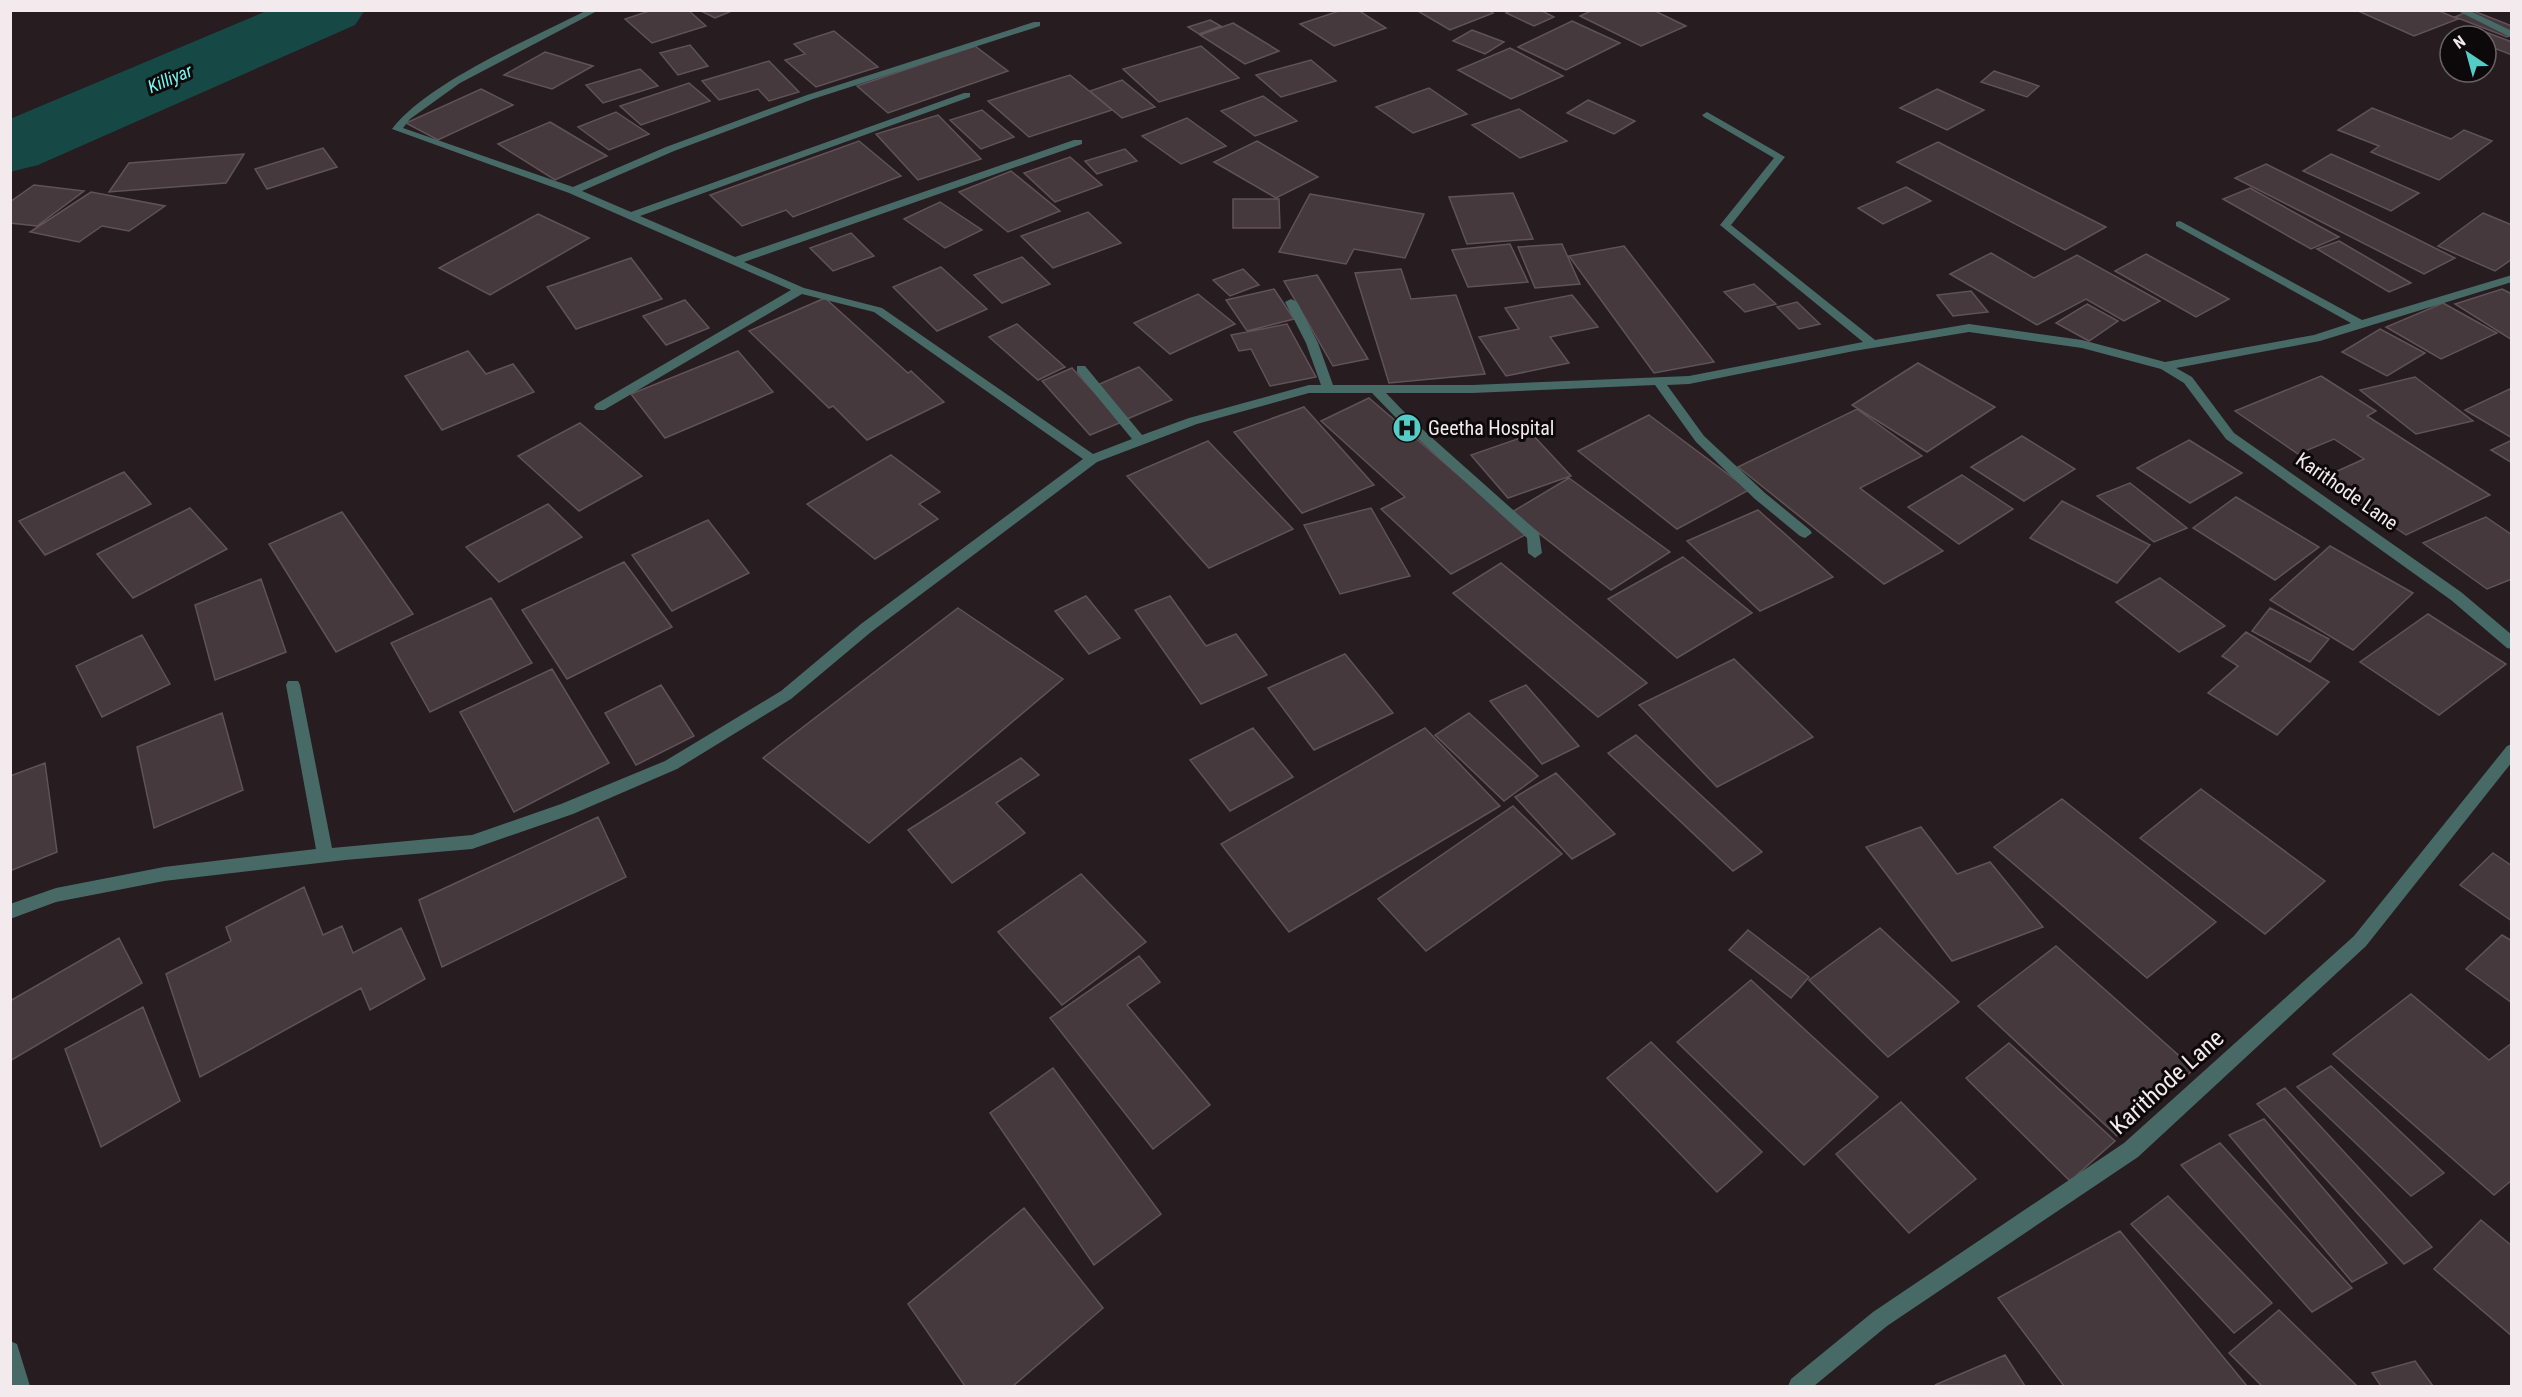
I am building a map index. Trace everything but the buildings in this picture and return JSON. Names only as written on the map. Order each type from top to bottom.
[{"type":"street","points":[[595,10],[457,81],[406,117],[397,129],[573,191],[800,290],[878,310],[1092,459]]},
{"type":"street","points":[[2460,10],[2511,35]]},
{"type":"street","points":[[573,191],[670,149],[810,97],[1037,24]]},
{"type":"street","points":[[631,216],[966,95]]},
{"type":"street","points":[[1707,115],[1780,157],[1725,225],[1873,344]]},
{"type":"street","points":[[735,261],[1078,142]]},
{"type":"street","points":[[2181,224],[2361,324]]},
{"type":"street","points":[[10,912],[56,895],[164,874],[472,842],[567,809],[671,765],[786,695],[866,628],[1092,459],[1193,421],[1309,389],[1472,389],[1689,380],[1969,328],[2082,344],[2165,366],[2316,338],[2511,278]]},
{"type":"street","points":[[600,407],[800,290]]},
{"type":"street","points":[[1291,302],[1312,343],[1328,389]]},
{"type":"street","name":"Karithode Lane","points":[[2165,366],[2188,380],[2230,436],[2456,596],[2511,644]]},
{"type":"street","points":[[1081,369],[1140,441]]},
{"type":"street","points":[[1658,381],[1700,439],[1760,496],[1805,532]]},
{"type":"street","points":[[1375,389],[1408,423],[1534,536],[1535,553]]},
{"type":"street","points":[[293,685],[325,856]]},
{"type":"street","name":"Karithode Lane","points":[[1798,1386],[1880,1319],[2131,1150],[2360,941],[2511,750]]},
{"type":"street","points":[[10,1352],[20,1386]]},
{"type":"waterway","name":"Killiyar","points":[[10,148],[330,10]]},
{"type":"place","name":"Geetha Hospital","points":[[1407,428]]}]
